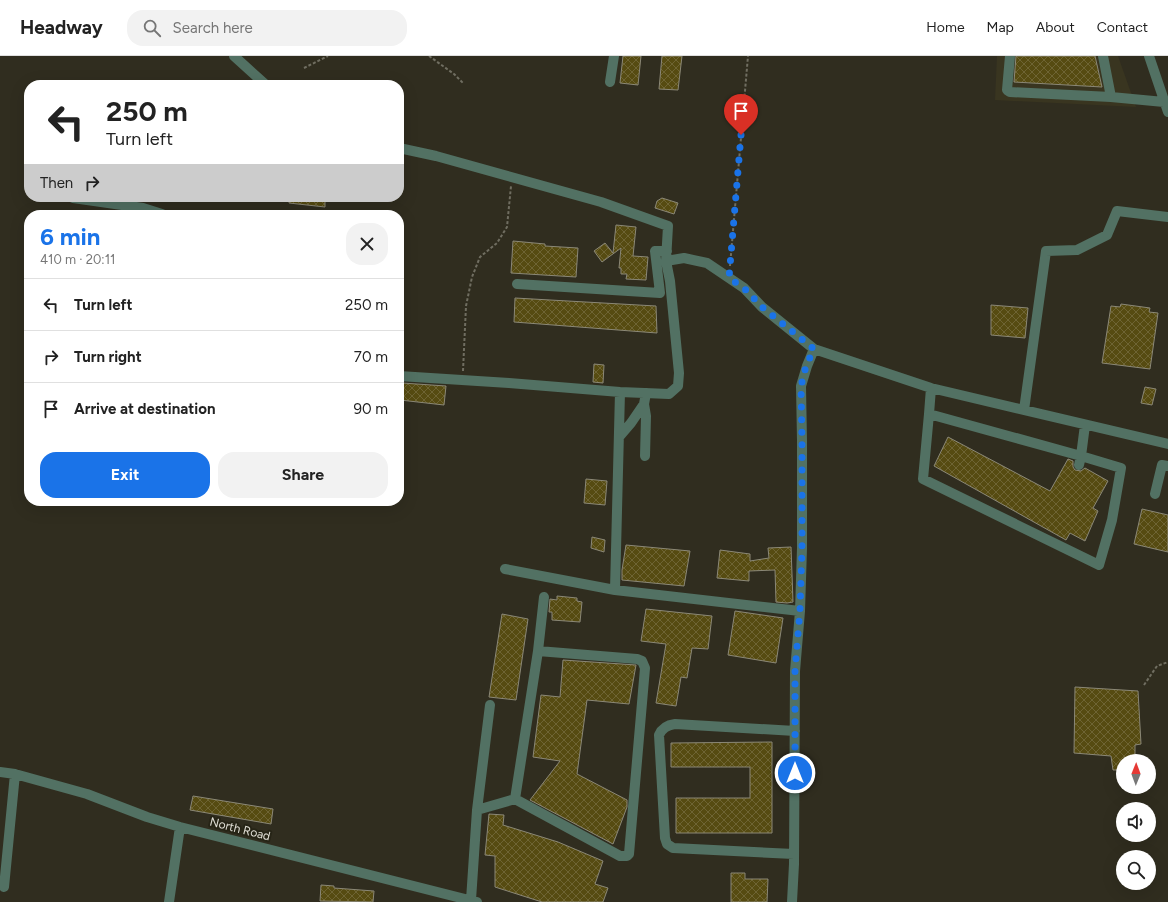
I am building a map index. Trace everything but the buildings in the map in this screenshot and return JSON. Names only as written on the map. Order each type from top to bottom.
[{"type":"street","points":[[234,56],[260,80]]},
{"type":"street","points":[[610,82],[614,56]]},
{"type":"street","points":[[1010,56],[1007,90],[1010,92],[1111,97],[1164,102]]},
{"type":"street","points":[[1103,56],[1111,97]]},
{"type":"street","points":[[1149,56],[1168,112]]},
{"type":"street","points":[[404,149],[436,156],[601,202],[668,226],[666,261],[670,281],[679,373],[678,386],[669,394],[620,392],[404,376]]},
{"type":"street","points":[[101,202],[149,210]]},
{"type":"street","points":[[1024,410],[1046,251],[1077,250],[1107,235],[1117,211],[1168,218]]},
{"type":"street","points":[[517,284],[660,293],[655,251],[667,251]]},
{"type":"street","points":[[666,261],[684,258],[707,263],[744,288],[762,307],[814,349],[931,388],[1168,444]]},
{"type":"street","points":[[792,902],[794,854],[795,671],[800,610],[802,541],[801,386],[806,366],[814,349]]},
{"type":"street","points":[[929,414],[1080,460],[1121,468],[1112,520],[1099,565],[923,479],[931,388]]},
{"type":"street","points":[[615,590],[620,392]]},
{"type":"street","points":[[645,456],[646,416],[644,404],[646,393]]},
{"type":"street","points":[[619,437],[644,404]]},
{"type":"street","points":[[1080,460],[1085,425]]},
{"type":"street","points":[[1155,494],[1162,465],[1168,466]]},
{"type":"street","points":[[505,569],[615,590],[800,610]]},
{"type":"street","points":[[515,799],[538,651],[544,597]]},
{"type":"street","points":[[477,810],[515,799],[620,856],[627,856],[629,854],[645,668],[642,661],[637,659],[538,651]]},
{"type":"street","points":[[474,901],[477,810],[490,705]]},
{"type":"street","points":[[794,854],[673,848],[668,844],[665,838],[659,735],[664,727],[675,724],[795,731]]},
{"type":"street","name":"North Road","points":[[0,772],[15,774],[87,794],[148,817],[180,827],[474,901]]},
{"type":"street","points":[[4,887],[15,774]]},
{"type":"street","points":[[169,902],[180,827]]},
{"type":"path","points":[[304,68],[328,56]]},
{"type":"path","points":[[429,56],[454,74],[464,84]]},
{"type":"path","points":[[729,278],[748,56]]},
{"type":"path","points":[[463,380],[466,306],[472,276],[480,257],[497,242],[507,227],[512,177]]},
{"type":"path","points":[[1144,685],[1158,666],[1168,662]]},
{"type":"shaded area","points":[[997,56],[1118,56],[1136,107],[995,100]]},
{"type":"route","points":[[741,135],[729,278],[744,288],[762,307],[814,349],[806,366],[801,386],[802,548],[800,610],[795,671],[795,773]]}]
